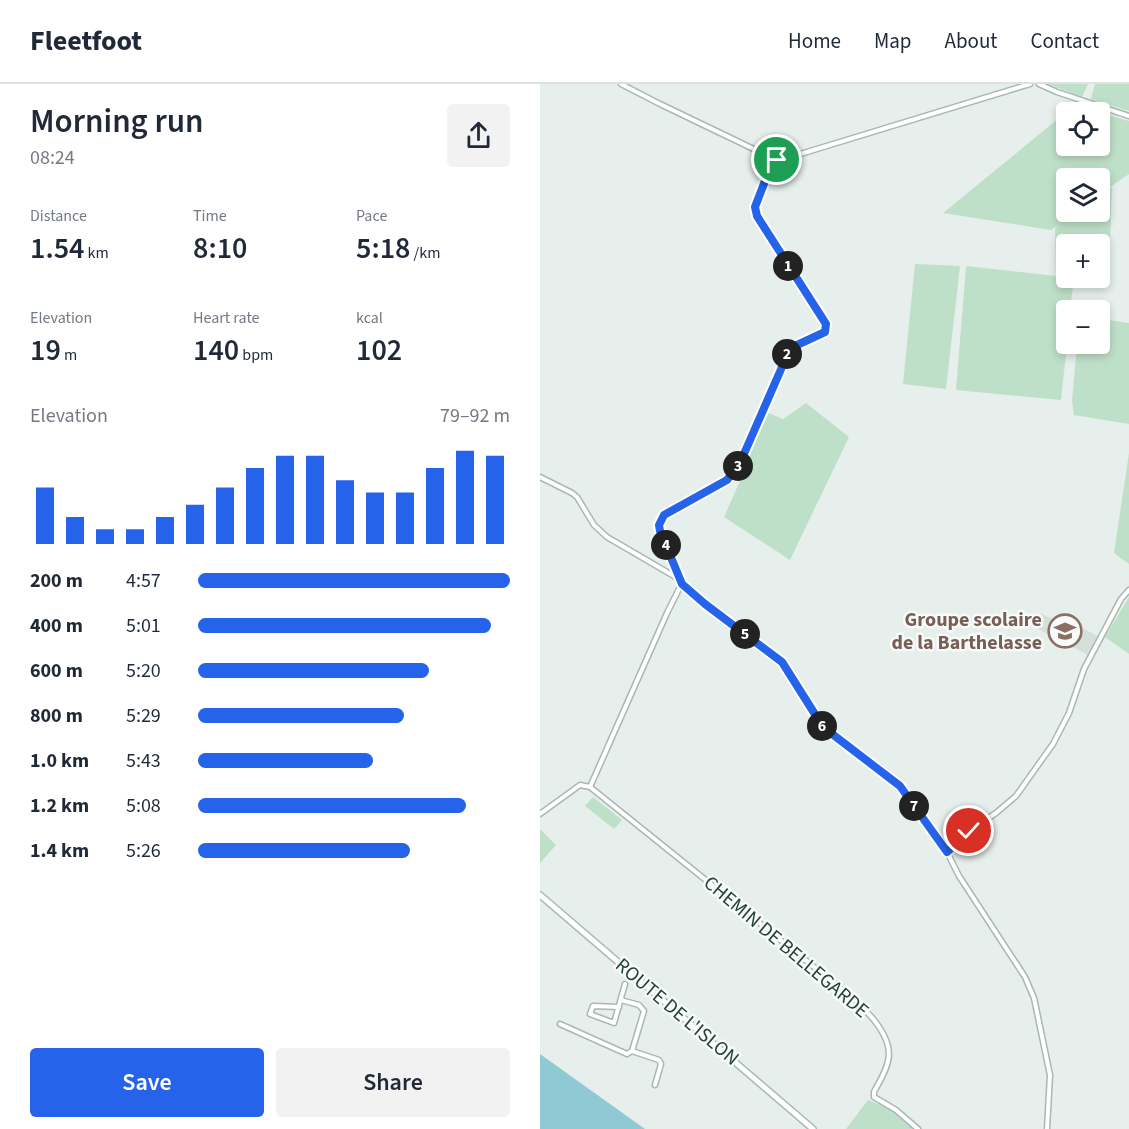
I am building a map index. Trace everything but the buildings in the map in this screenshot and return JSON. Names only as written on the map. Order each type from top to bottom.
[{"type":"street","points":[[621,84],[773,160],[784,159],[1030,84]]},
{"type":"street","points":[[1039,84],[1056,92],[1129,116]]},
{"type":"street","points":[[540,814],[580,786],[590,787],[681,581],[660,531],[661,519],[664,515],[732,476],[740,463],[789,351],[823,334],[826,328],[826,324],[757,216],[755,207],[773,160]]},
{"type":"street","points":[[540,477],[577,497],[594,525],[607,537],[681,581],[705,604],[782,662],[823,727],[900,786],[947,852],[959,876],[1025,977],[1034,998],[1050,1075],[1047,1129]]},
{"type":"street","points":[[947,852],[969,831],[1016,796],[1053,744],[1069,713],[1084,669],[1121,599],[1129,590]]},
{"type":"street","name":"CHEMIN DE BELLEGARDE","points":[[590,787],[861,1006],[879,1028],[889,1051],[888,1063],[874,1092],[874,1097],[896,1110],[918,1129]]},
{"type":"street","name":"ROUTE DE L'ISLON","points":[[540,896],[813,1129]]},
{"type":"street","points":[[619,1007],[593,1006],[590,1014],[614,1023],[619,1007],[621,1000],[625,984]]},
{"type":"street","points":[[560,1024],[613,1050],[627,1054],[632,1051],[644,1011],[639,1005],[621,1000]]},
{"type":"street","points":[[632,1051],[660,1061],[655,1085]]},
{"type":"shaded area","name":"Groupe scolaire de la Barthelasse","points":[[1040,613],[1064,625],[1068,621],[1098,636],[1088,655],[1033,626]]},
{"type":"green space","points":[[1048,84],[1088,84],[1082,97]]},
{"type":"green space","points":[[1095,84],[1129,84],[1129,111],[1110,105],[1110,102],[1091,99]]},
{"type":"green space","points":[[1110,115],[1129,121],[1129,174],[1110,187],[1110,168],[1056,168],[1056,222],[1110,222],[1110,188],[1112,187],[1110,246],[1110,234],[1056,234],[1056,271],[1055,229],[1059,225],[1051,230],[943,213],[1056,120],[1056,156],[1110,156]]},
{"type":"green space","points":[[915,264],[960,266],[946,389],[903,384]]},
{"type":"green space","points":[[966,266],[1056,276],[1056,288],[1073,288],[1071,300],[1056,300],[1056,354],[1066,354],[1061,400],[956,390]]},
{"type":"green space","points":[[1110,320],[1129,323],[1129,424],[1074,415],[1072,401],[1076,354],[1110,354]]},
{"type":"green space","points":[[806,403],[849,437],[790,560],[724,517],[740,481],[736,478],[766,412],[783,419]]},
{"type":"green space","points":[[1129,453],[1129,564],[1114,553]]},
{"type":"green space","points":[[1129,597],[1129,654],[1105,637]]},
{"type":"green space","points":[[593,797],[622,820],[614,829],[585,806]]},
{"type":"green space","points":[[540,829],[556,845],[540,863]]},
{"type":"green space","points":[[868,1100],[895,1111],[915,1129],[846,1129]]},
{"type":"water","points":[[540,1054],[645,1129],[540,1129]]},
{"type":"place","name":"Groupe scolaire de la Barthelasse","points":[[1065,631]]},
{"type":"route","points":[[777,160],[773,160],[755,212],[826,324],[825,332],[789,351],[740,463],[732,476],[664,515],[659,525],[660,531],[682,584],[782,662],[823,727],[900,786],[947,852],[969,831]]}]
